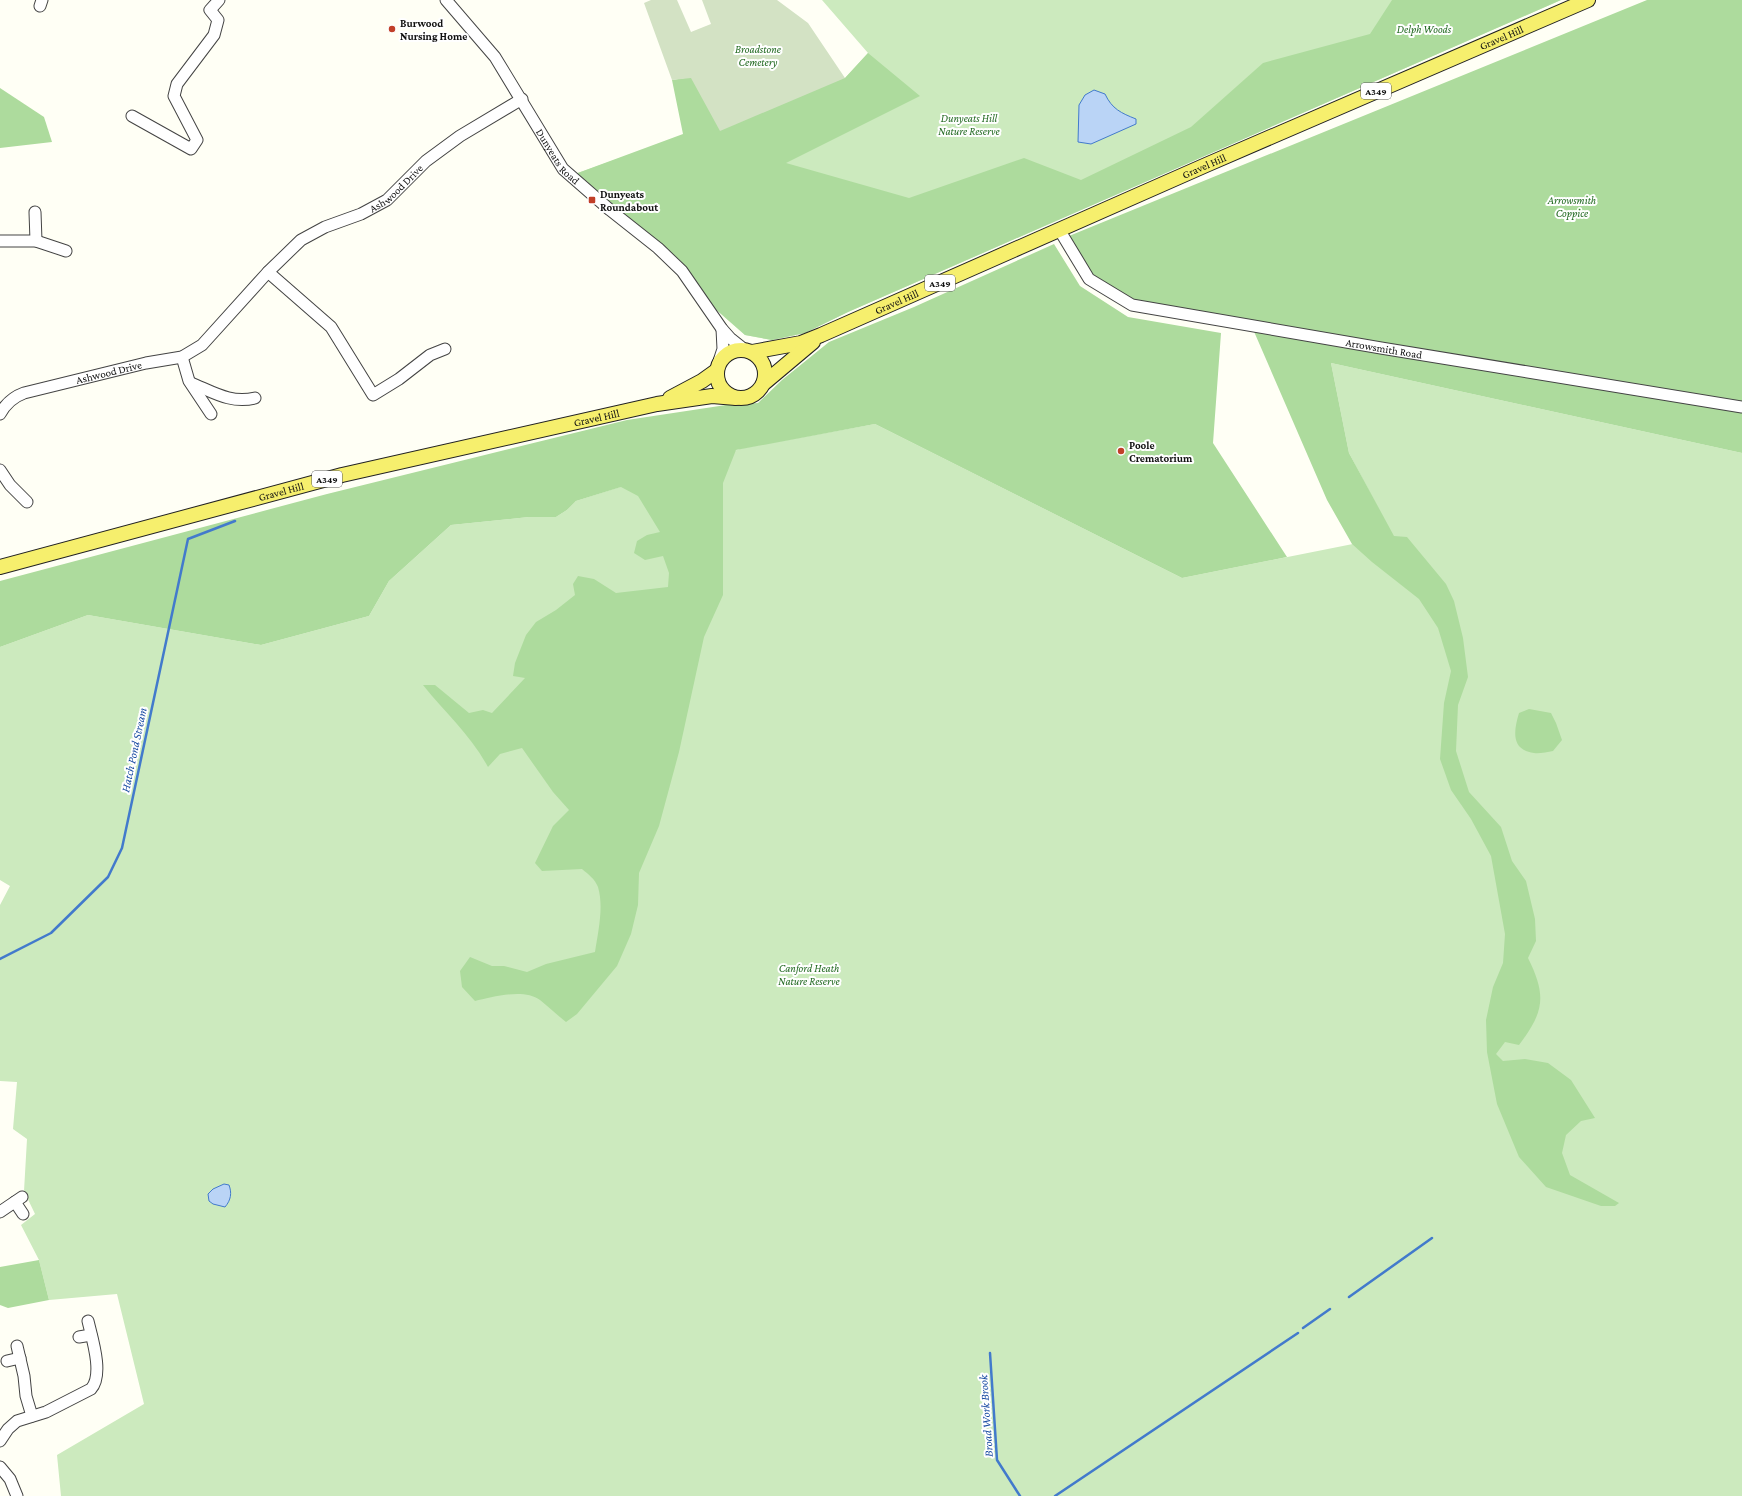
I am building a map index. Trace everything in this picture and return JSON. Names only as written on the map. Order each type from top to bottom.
[{"type":"main road","name":"Gravel Hill","points":[[748,351],[801,343],[821,335],[1206,165],[1588,0]]},
{"type":"main road","name":"Gravel Hill","points":[[763,384],[821,335]]},
{"type":"main road","points":[[737,350],[748,351],[763,363],[765,377],[759,391],[752,396],[736,398],[729,396],[719,385],[717,368],[729,352],[737,350]]},
{"type":"main road","name":"Gravel Hill","points":[[657,404],[690,388],[717,368]]},
{"type":"main road","name":"Gravel Hill","points":[[0,567],[342,475],[657,404],[712,396],[736,398]]},
{"type":"street","points":[[132,116],[191,149],[196,140],[174,96],[177,84],[214,35],[218,20],[210,10],[219,0]]},
{"type":"street","name":"Dunyeats Road","points":[[446,0],[495,57],[522,99],[563,169],[610,210],[658,248],[682,271],[722,329],[748,351]]},
{"type":"street","name":"Ashwood Drive","points":[[0,414],[5,406],[14,397],[37,389],[146,362],[182,357],[202,345],[268,272],[301,240],[325,227],[360,214],[386,200],[426,161],[460,136],[522,99]]},
{"type":"street","points":[[35,212],[36,241]]},
{"type":"street","name":"Arrowsmith Road","points":[[1060,230],[1089,279],[1132,305],[1381,348],[1742,406]]},
{"type":"street","points":[[0,241],[36,241],[66,251]]},
{"type":"street","points":[[268,272],[331,327],[374,395],[400,379],[430,356],[445,349]]},
{"type":"street","points":[[717,368],[723,349],[722,329]]},
{"type":"street","points":[[182,357],[191,383],[211,414]]},
{"type":"street","points":[[191,383],[227,398],[244,401],[255,398]]},
{"type":"street","points":[[0,470],[10,485],[27,502]]},
{"type":"street","points":[[0,1212],[19,1200],[23,1214]]},
{"type":"street","points":[[0,1441],[11,1426],[17,1421],[46,1412],[91,1389],[95,1385],[98,1373],[88,1321]]},
{"type":"street","points":[[79,1337],[91,1335]]},
{"type":"street","points":[[16,1346],[20,1358],[32,1416]]},
{"type":"street","points":[[7,1361],[20,1358]]},
{"type":"street","points":[[0,1467],[10,1479],[17,1496]]},
{"type":"green space","name":"Broadstone Cemetery","points":[[651,0],[677,0],[691,32],[711,24],[702,0],[777,0],[808,23],[845,78],[720,131],[691,78],[672,80],[644,3]]},
{"type":"green space","name":"Dunyeats Hill Nature Reserve","points":[[822,0],[1561,0],[848,312],[805,333],[772,340],[745,335],[712,306],[680,262],[575,174],[845,78],[868,53]]},
{"type":"green space","name":"Delph Woods","points":[[1392,0],[1561,0],[848,312],[805,333],[772,340],[745,335],[712,306],[680,262],[575,174],[683,134],[672,80],[691,77],[845,78],[868,53],[920,96],[786,163],[909,198],[1024,158],[1081,180],[1191,127],[1263,63],[1370,34]]},
{"type":"green space","name":"Arrowsmith Coppice","points":[[1647,0],[1742,0],[1742,453],[1331,363],[1349,453],[1394,536],[1407,537],[1446,584],[1454,601],[1463,638],[1468,677],[1458,705],[1456,751],[1469,792],[1501,827],[1512,861],[1526,881],[1535,919],[1536,941],[1528,958],[1538,983],[1540,1003],[1534,1023],[1519,1045],[1505,1042],[1496,1054],[1503,1061],[1525,1059],[1548,1063],[1571,1080],[1595,1118],[1581,1121],[1566,1135],[1562,1153],[1570,1175],[1619,1203],[1615,1206],[1601,1206],[1546,1187],[1519,1157],[1497,1104],[1487,1052],[1486,1020],[1493,987],[1503,963],[1505,934],[1491,856],[1471,819],[1451,790],[1440,759],[1444,703],[1451,671],[1438,628],[1419,599],[1372,562],[1352,544],[1327,500],[1249,320],[1130,299],[1094,277],[1069,236]]},
{"type":"green space","points":[[0,88],[44,117],[52,142],[0,148]]},
{"type":"green space","points":[[1054,244],[1080,286],[1128,317],[1221,333],[1213,443],[1287,557],[1182,578],[875,424],[736,450],[723,483],[723,595],[704,637],[679,752],[659,826],[639,873],[638,905],[631,934],[617,966],[577,1014],[566,1022],[533,996],[508,994],[475,1001],[462,987],[460,971],[470,957],[492,966],[504,966],[527,972],[546,964],[595,952],[599,928],[600,895],[595,882],[582,869],[542,871],[535,863],[553,826],[569,810],[553,792],[522,748],[500,754],[488,767],[466,734],[423,685],[435,685],[469,713],[483,710],[492,713],[525,678],[513,676],[515,663],[526,635],[536,622],[556,610],[575,595],[573,584],[578,576],[594,579],[616,593],[668,587],[669,573],[663,556],[645,560],[634,553],[637,541],[647,535],[660,532],[638,496],[621,487],[576,501],[567,510],[556,517],[529,517],[451,525],[389,581],[369,616],[261,645],[88,615],[0,647],[0,581],[327,494],[627,420],[726,405],[758,403],[782,380],[829,342],[914,307]]},
{"type":"green space","name":"Canford Heath Nature Reserve","points":[[1331,363],[1742,453],[1742,1496],[61,1496],[57,1455],[144,1404],[117,1294],[49,1300],[39,1260],[21,1225],[35,1214],[24,1191],[27,1139],[13,1129],[17,1082],[0,1081],[0,905],[10,886],[0,880],[0,647],[88,615],[261,645],[369,616],[389,581],[451,525],[529,517],[556,517],[567,510],[576,501],[743,448],[875,424],[1182,578],[1393,536],[1349,453]]},
{"type":"green space","points":[[1529,709],[1551,713],[1562,740],[1553,751],[1534,753],[1526,751],[1517,744],[1515,732],[1519,713]]},
{"type":"green space","points":[[39,1260],[49,1300],[8,1308],[0,1305],[0,1267]]},
{"type":"water","points":[[1094,90],[1105,94],[1114,107],[1126,115],[1136,119],[1136,124],[1091,144],[1078,142],[1079,105],[1085,95]]},
{"type":"water","points":[[224,1184],[229,1185],[231,1194],[229,1202],[225,1207],[213,1204],[209,1201],[208,1194],[213,1189]]},
{"type":"waterway","name":"Hatch Pond Stream","points":[[0,959],[51,933],[108,877],[122,848],[188,539],[235,521]]},
{"type":"waterway","points":[[1349,1297],[1432,1238]]},
{"type":"waterway","points":[[1303,1328],[1330,1309]]},
{"type":"waterway","points":[[1055,1496],[1298,1333]]},
{"type":"waterway","name":"Broad Work Brook","points":[[990,1353],[997,1460],[1020,1496]]},
{"type":"place","name":"Burwood Nursing Home","points":[[392,29]]},
{"type":"place","name":"Dunyeats Roundabout","points":[[592,200]]},
{"type":"place","name":"Poole Crematorium","points":[[1121,451]]}]
